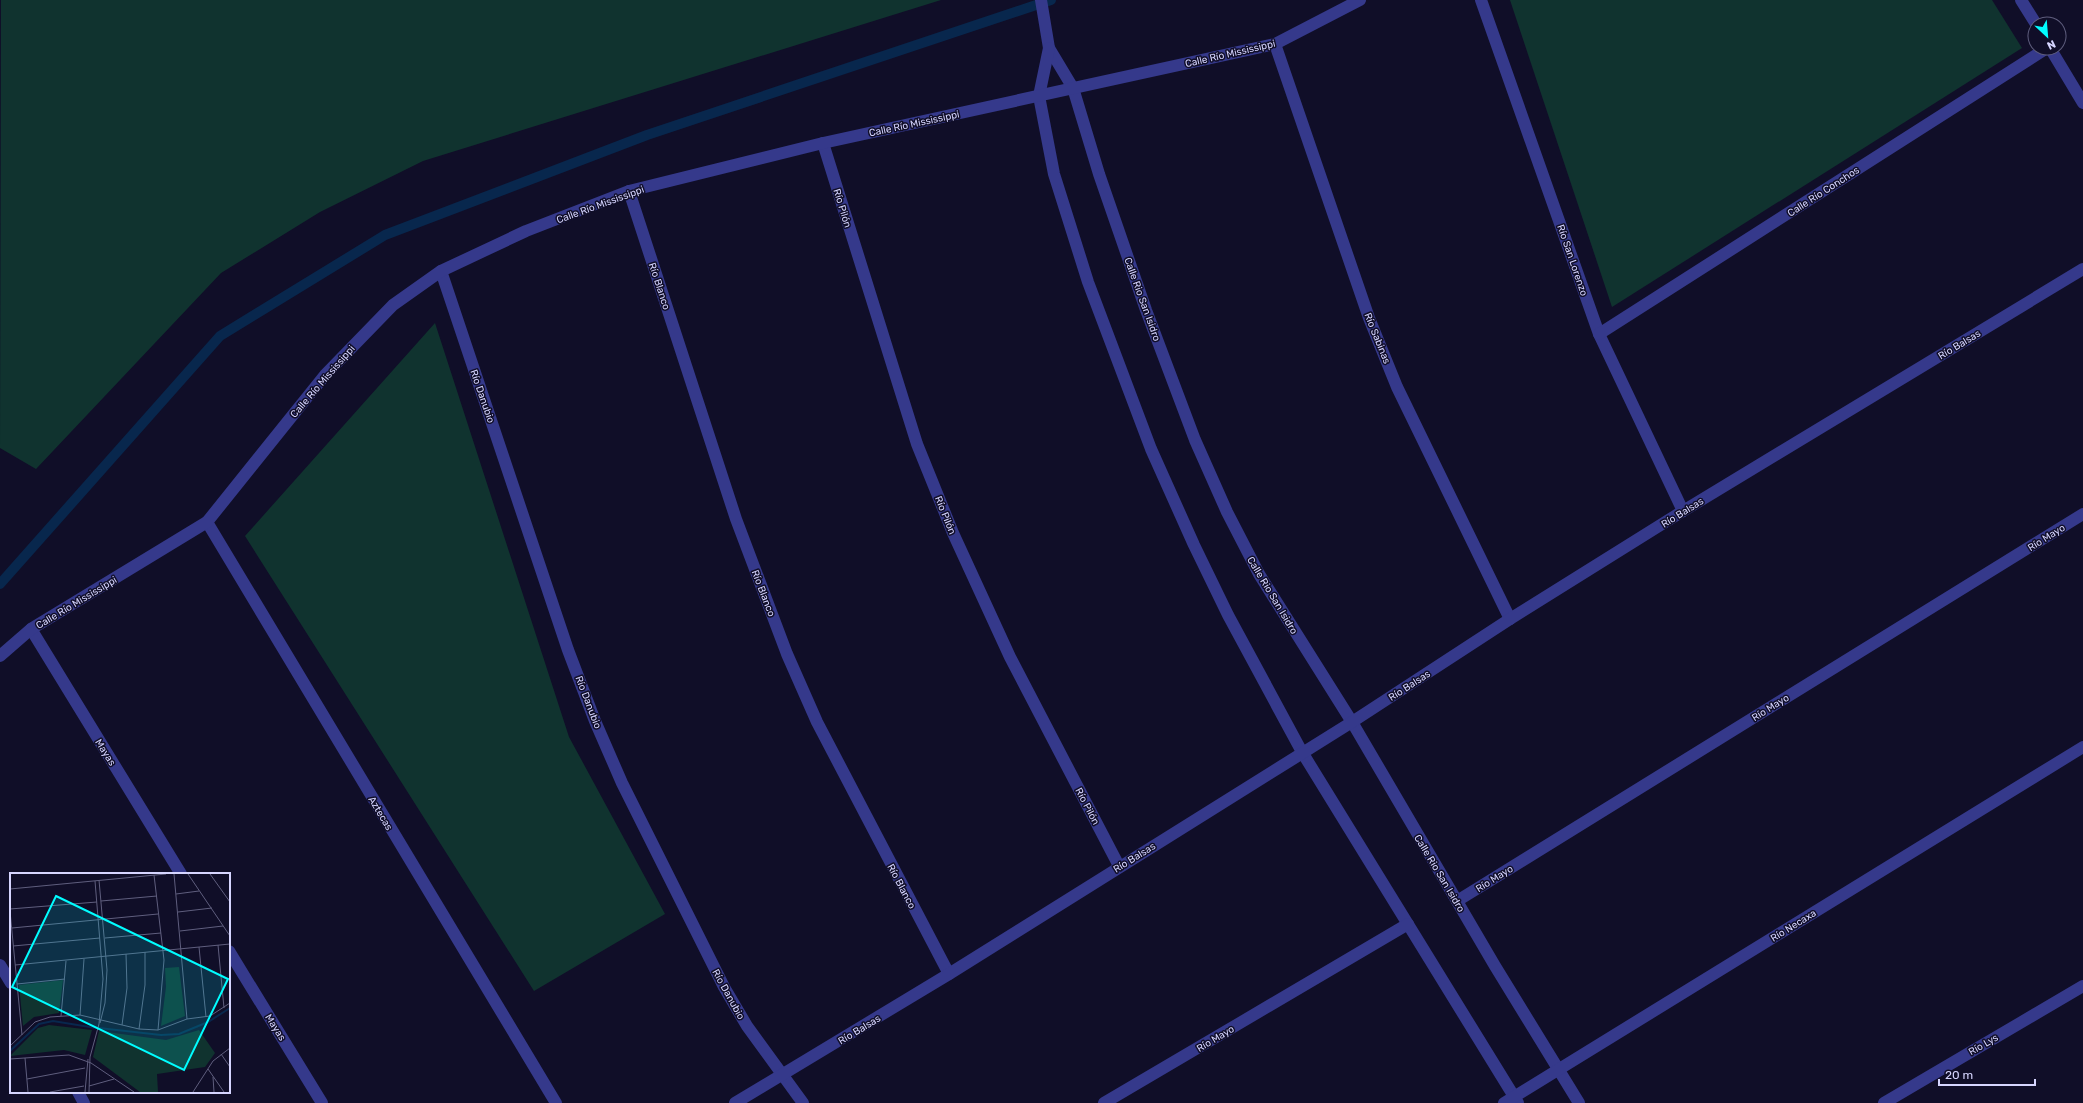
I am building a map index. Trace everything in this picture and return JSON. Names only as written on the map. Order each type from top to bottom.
[{"type":"street","name":"Calle Rio San Isidro","points":[[1040,0],[1049,48],[1073,88],[1099,174],[1143,303],[1195,440],[1227,512],[1259,574],[1352,722],[1457,901],[1579,1103]]},
{"type":"street","name":"Calle Río Mississippi","points":[[0,656],[31,629],[207,522],[325,375],[393,304],[441,271],[526,231],[629,191],[823,143],[1275,44],[1360,0]]},
{"type":"street","name":"Río San Lorenzo","points":[[1482,0],[1599,334],[1684,511]]},
{"type":"street","points":[[2021,0],[2031,16]]},
{"type":"street","name":"Río Sabinas","points":[[1275,44],[1380,346],[1397,387],[1510,619]]},
{"type":"street","name":"Calle Rio San Isidro","points":[[1049,48],[1039,96],[1054,174],[1088,282],[1151,449],[1194,545],[1225,608],[1302,752],[1408,924],[1512,1101]]},
{"type":"street","name":"Calle Río Conchos","points":[[1599,334],[2035,56]]},
{"type":"street","points":[[2053,56],[2083,103]]},
{"type":"street","name":"Río Pilón","points":[[823,143],[917,444],[953,533],[1010,657],[1119,866]]},
{"type":"street","name":"Río Blanco","points":[[629,191],[736,519],[787,654],[817,722],[949,974]]},
{"type":"street","name":"Río Balsas","points":[[735,1103],[949,974],[1119,866],[1352,722],[1510,619],[1684,511],[2083,269]]},
{"type":"street","name":"Río Danubio","points":[[441,271],[568,650],[595,721],[622,783],[724,987],[747,1026],[803,1103]]},
{"type":"street","name":"Río Mayo","points":[[1457,901],[2083,514]]},
{"type":"street","name":"Aztecas","points":[[207,522],[556,1103]]},
{"type":"street","name":"Mayas","points":[[31,629],[180,873]]},
{"type":"street","name":"Río Necaxa","points":[[1512,1101],[1559,1070],[2083,747]]},
{"type":"street","name":"Río Mayo","points":[[1104,1103],[1408,924]]},
{"type":"street","name":"Mayas","points":[[230,953],[322,1103]]},
{"type":"street","points":[[0,965],[10,981]]},
{"type":"street","name":"Río Lys","points":[[1884,1103],[2083,986]]},
{"type":"street","points":[[79,1093],[84,1103]]},
{"type":"green space","points":[[1,0],[941,0],[423,161],[320,212],[221,273],[36,469],[0,448]]},
{"type":"green space","points":[[1510,0],[1992,0],[2022,48],[1612,307]]},
{"type":"green space","points":[[435,323],[569,737],[665,914],[534,991],[245,536]]},
{"type":"waterway","points":[[0,584],[220,336],[385,235],[647,135],[1051,0]]}]
